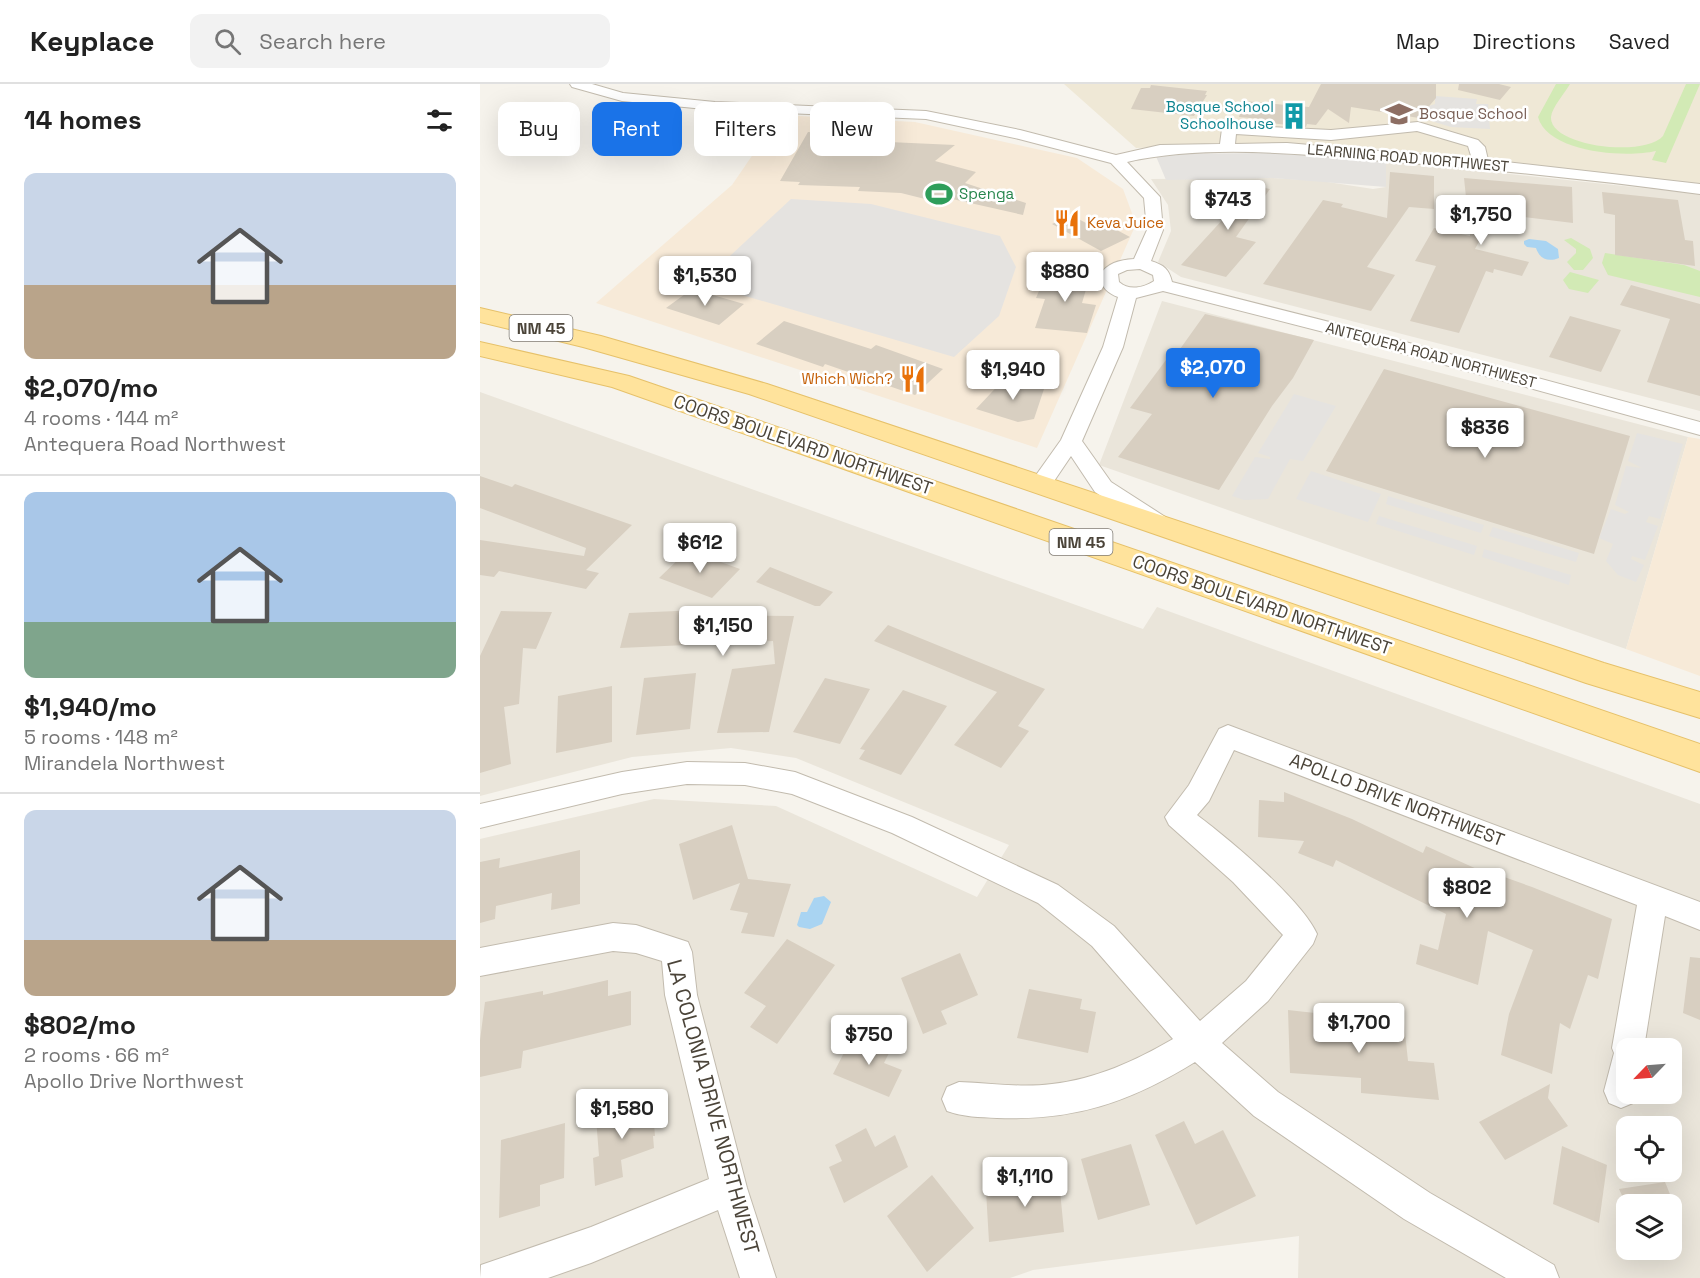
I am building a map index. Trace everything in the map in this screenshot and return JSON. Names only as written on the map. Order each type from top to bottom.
[{"type":"main road","name":"COORS BOULEVARD NORTHWEST","points":[[480,315],[574,335],[828,411],[921,445],[1598,674],[1700,705]]},
{"type":"main road","name":"COORS BOULEVARD NORTHWEST","points":[[480,349],[620,381],[1700,758]]},
{"type":"street","points":[[577,84],[622,98],[715,106],[926,115],[1020,135],[1116,160],[1152,197],[1155,230],[1140,264]]},
{"type":"street","points":[[1227,149],[1229,129],[1331,135],[1387,129],[1395,137],[1476,146],[1481,164]]},
{"type":"street","name":"LEARNING ROAD NORTHWEST","points":[[1116,160],[1160,150],[1287,148],[1481,164],[1700,189]]},
{"type":"street","points":[[1140,264],[1155,268],[1161,273],[1164,278],[1161,285],[1148,292],[1128,293],[1112,286],[1108,276],[1111,271],[1123,265],[1140,264]]},
{"type":"street","name":"ANTEQUERA ROAD NORTHWEST","points":[[1161,285],[1414,350],[1700,429]]},
{"type":"street","points":[[1040,485],[1071,441],[1113,347],[1128,293]]},
{"type":"street","points":[[1071,441],[1103,487],[1168,528]]},
{"type":"street","name":"APOLLO DRIVE NORTHWEST","points":[[1196,1041],[1256,992],[1302,934],[1260,886],[1209,840],[1179,817],[1199,793],[1228,736],[1700,916]]},
{"type":"street","points":[[480,816],[622,783],[687,773],[745,774],[795,783],[902,825],[1048,894],[1103,936],[1196,1041],[1266,1104],[1418,1206],[1541,1278]]},
{"type":"street","points":[[1630,1038],[1653,898]]},
{"type":"street","name":"LA COLONIA DRIVE NORTHWEST","points":[[480,962],[585,940],[613,937],[636,939],[677,952],[681,995],[729,1188],[758,1278]]},
{"type":"street","points":[[959,1099],[1051,1101],[1087,1094],[1133,1078],[1196,1041]]},
{"type":"street","points":[[494,1278],[591,1245],[729,1188]]},
{"type":"shaded area","name":"Bosque School","points":[[1064,84],[1700,84],[1700,184],[1389,149],[1263,143],[1136,148]]},
{"type":"shaded area","points":[[1435,96],[1477,99],[1476,104],[1488,104],[1490,129],[1451,127],[1428,120],[1429,106],[1435,104]]},
{"type":"shaded area","points":[[798,116],[810,117],[810,156],[895,156],[895,121],[915,122],[1077,158],[1123,189],[1136,224],[1037,448],[596,303],[732,185],[752,156],[798,156]]},
{"type":"shaded area","points":[[1271,153],[1386,161],[1386,187],[1273,178],[1166,180],[1155,154]]},
{"type":"shaded area","points":[[1386,161],[1700,194],[1700,411],[1181,277],[1158,262],[1171,231],[1168,205],[1151,179],[1273,178],[1321,181],[1373,189],[1386,187]]},
{"type":"shaded area","points":[[791,199],[871,204],[1000,236],[1016,267],[999,316],[954,357],[701,283]]},
{"type":"shaded area","points":[[1162,301],[1688,437],[1626,649],[1099,465]]},
{"type":"shaded area","points":[[480,392],[1143,629],[1157,607],[1700,804],[1700,1278],[1298,1278],[1299,1236],[1033,1270],[1010,1278],[480,1278],[480,839],[654,799],[776,806],[977,897],[1009,845],[796,758],[731,748],[632,757],[480,796]]},
{"type":"shaded area","points":[[1294,394],[1336,406],[1303,461],[1290,459],[1268,499],[1244,500],[1232,496],[1255,457],[1270,459],[1258,453]]},
{"type":"shaded area","points":[[1637,433],[1683,444],[1660,519],[1649,516],[1646,522],[1658,526],[1645,560],[1632,556],[1631,559],[1644,565],[1636,582],[1618,575],[1606,561],[1613,544],[1599,538],[1611,509],[1625,514],[1629,512],[1615,505],[1626,466],[1642,468],[1628,461]]},
{"type":"shaded area","points":[[1688,437],[1700,439],[1700,676],[1626,649]]},
{"type":"shaded area","points":[[1311,471],[1381,494],[1368,522],[1296,499]]},
{"type":"shaded area","points":[[1388,496],[1484,525],[1481,533],[1386,504]]},
{"type":"shaded area","points":[[1379,516],[1477,546],[1474,555],[1376,524]]},
{"type":"shaded area","points":[[1493,527],[1579,553],[1576,562],[1489,536]]},
{"type":"shaded area","points":[[1484,549],[1571,575],[1569,585],[1482,557]]},
{"type":"green space","points":[[1556,84],[1570,84],[1552,113],[1554,127],[1581,142],[1619,147],[1653,143],[1663,136],[1686,84],[1700,84],[1666,163],[1652,160],[1656,151],[1608,153],[1572,145],[1556,138],[1545,129],[1538,117]]},
{"type":"green space","points":[[1571,238],[1590,249],[1593,258],[1583,270],[1574,270],[1567,262],[1576,253],[1576,249],[1564,240]]},
{"type":"green space","points":[[1605,253],[1684,265],[1700,271],[1700,297],[1608,275],[1602,263]]},
{"type":"green space","points":[[1570,272],[1599,280],[1588,293],[1569,289],[1563,280]]},
{"type":"water","points":[[1529,239],[1546,241],[1558,249],[1559,258],[1548,260],[1542,257],[1536,248],[1527,247],[1524,244],[1524,241]]},
{"type":"water","points":[[824,896],[831,902],[822,924],[810,929],[799,927],[797,925],[801,912],[807,912],[814,898]]},
{"type":"building","points":[[1321,84],[1436,84],[1436,98],[1419,118],[1351,107],[1349,123],[1328,109],[1316,125],[1307,124],[1306,127],[1239,117],[1244,101],[1309,107]]},
{"type":"building","points":[[1459,84],[1499,84],[1511,87],[1500,100],[1458,90]]},
{"type":"building","points":[[1151,85],[1207,91],[1205,95],[1207,95],[1194,116],[1131,109],[1141,88],[1150,88]]},
{"type":"building","points":[[808,132],[810,132],[810,156],[895,156],[895,142],[955,145],[935,161],[976,172],[965,183],[1026,203],[1023,215],[948,198],[941,203],[901,193],[858,191],[860,187],[798,185],[800,182],[780,181],[794,156],[798,156],[798,150]]},
{"type":"building","points":[[1390,172],[1434,176],[1434,209],[1409,207],[1367,267],[1395,275],[1371,311],[1263,284],[1323,200],[1343,204],[1341,207],[1387,218]]},
{"type":"building","points":[[1464,178],[1572,187],[1573,223],[1515,216],[1493,216],[1475,249],[1529,262],[1522,276],[1494,269],[1493,273],[1486,271],[1459,333],[1410,321],[1436,266],[1415,261],[1434,228],[1470,236]]},
{"type":"building","points":[[1229,183],[1270,189],[1236,237],[1256,242],[1226,277],[1181,265],[1225,217],[1206,213]]},
{"type":"building","points":[[1602,192],[1678,200],[1685,240],[1693,241],[1695,266],[1615,255],[1615,215],[1604,213]]},
{"type":"building","points":[[1071,215],[1086,223],[1096,219],[1130,237],[1101,251],[1052,224]]},
{"type":"building","points":[[1047,272],[1090,276],[1082,303],[1096,305],[1087,333],[1035,328],[1045,299],[1036,298]]},
{"type":"building","points":[[1631,285],[1700,304],[1700,396],[1647,382],[1670,319],[1620,305]]},
{"type":"building","points":[[692,289],[744,304],[719,325],[666,308]]},
{"type":"building","points":[[1205,314],[1314,340],[1293,378],[1272,406],[1219,490],[1118,457],[1152,414],[1130,408],[1175,348],[1180,349]]},
{"type":"building","points":[[1570,316],[1621,330],[1601,372],[1549,357]]},
{"type":"building","points":[[784,321],[871,349],[876,345],[943,369],[915,395],[825,364],[823,367],[756,344]]},
{"type":"building","points":[[1384,369],[1630,436],[1594,554],[1326,471]]},
{"type":"building","points":[[1005,378],[1044,389],[1034,419],[1018,422],[976,409]]},
{"type":"building","points":[[480,476],[512,487],[515,484],[632,525],[586,570],[599,573],[586,589],[499,571],[494,577],[480,575],[480,540],[584,556],[586,548],[480,508]]},
{"type":"building","points":[[688,550],[740,569],[712,598],[659,578]]},
{"type":"building","points":[[770,567],[833,592],[820,606],[815,606],[756,582]]},
{"type":"building","points":[[701,610],[696,615],[794,616],[769,732],[717,733],[732,669],[775,664],[773,641],[620,648],[629,613]]},
{"type":"building","points":[[501,611],[552,612],[536,649],[523,648],[519,704],[504,707],[511,764],[480,773],[480,656]]},
{"type":"building","points":[[888,625],[1045,689],[1018,726],[1029,731],[1001,768],[954,745],[997,692],[874,641]]},
{"type":"building","points":[[696,673],[690,729],[636,735],[644,678]]},
{"type":"building","points":[[825,678],[870,689],[840,744],[793,732]]},
{"type":"building","points":[[612,686],[612,742],[556,753],[558,696]]},
{"type":"building","points":[[903,690],[947,706],[901,775],[859,759],[865,750],[860,749]]},
{"type":"building","points":[[1284,792],[1352,819],[1423,853],[1426,846],[1479,870],[1479,868],[1532,887],[1612,919],[1598,979],[1588,975],[1570,1029],[1560,1023],[1552,1074],[1501,1055],[1509,1014],[1533,950],[1488,931],[1478,985],[1416,964],[1420,944],[1438,950],[1446,914],[1336,860],[1333,867],[1298,853],[1304,841],[1258,837],[1259,800],[1284,802]]},
{"type":"building","points":[[732,825],[748,879],[791,884],[774,937],[741,933],[748,913],[730,910],[740,883],[693,900],[679,844]]},
{"type":"building","points":[[580,850],[580,904],[551,910],[552,893],[496,906],[495,919],[480,923],[480,862],[500,858],[499,868]]},
{"type":"building","points":[[787,939],[835,965],[777,1044],[750,1027],[766,1006],[744,993]]},
{"type":"building","points":[[960,953],[978,995],[941,1011],[947,1024],[923,1034],[901,978]]},
{"type":"building","points":[[1690,957],[1700,958],[1700,1020],[1683,1013]]},
{"type":"building","points":[[608,980],[608,996],[631,991],[631,1025],[523,1051],[521,1068],[480,1077],[480,1040],[485,1002],[543,991],[543,995]]},
{"type":"building","points":[[1029,989],[1082,999],[1080,1009],[1096,1012],[1088,1053],[1017,1038]]},
{"type":"building","points":[[1288,1010],[1404,1023],[1408,1061],[1434,1063],[1439,1100],[1361,1093],[1361,1078],[1290,1073]]},
{"type":"building","points":[[872,1034],[894,1043],[884,1063],[902,1070],[889,1097],[833,1074],[849,1043],[865,1049]]},
{"type":"building","points":[[1550,1084],[1548,1098],[1568,1126],[1505,1160],[1479,1122]]},
{"type":"building","points":[[652,1100],[654,1148],[621,1160],[623,1177],[595,1186],[593,1158],[599,1156],[596,1118]]},
{"type":"building","points":[[1184,1121],[1195,1144],[1223,1130],[1256,1196],[1196,1225],[1155,1135]]},
{"type":"building","points":[[565,1123],[564,1178],[540,1185],[540,1206],[499,1218],[501,1140]]},
{"type":"building","points":[[866,1128],[875,1147],[895,1135],[908,1167],[844,1203],[829,1167],[842,1161],[835,1145]]},
{"type":"building","points":[[1131,1144],[1150,1205],[1098,1220],[1081,1159]]},
{"type":"building","points":[[1562,1146],[1607,1165],[1599,1223],[1553,1204]]},
{"type":"building","points":[[1037,1165],[1039,1182],[1059,1180],[1064,1232],[989,1242],[986,1191],[1014,1188],[1013,1168]]},
{"type":"building","points":[[932,1175],[974,1228],[927,1272],[887,1216]]},
{"type":"building","points":[[1665,1182],[1670,1194],[1621,1194],[1619,1189]]},
{"type":"place","name":"Bosque School","points":[[1399,114]]},
{"type":"place","name":"Bosque School Schoolhouse","points":[[1294,116]]},
{"type":"place","name":"Spenga","points":[[939,194]]},
{"type":"place","name":"Keva Juice","points":[[1067,223]]},
{"type":"place","name":"Which Wich?","points":[[913,379]]}]
